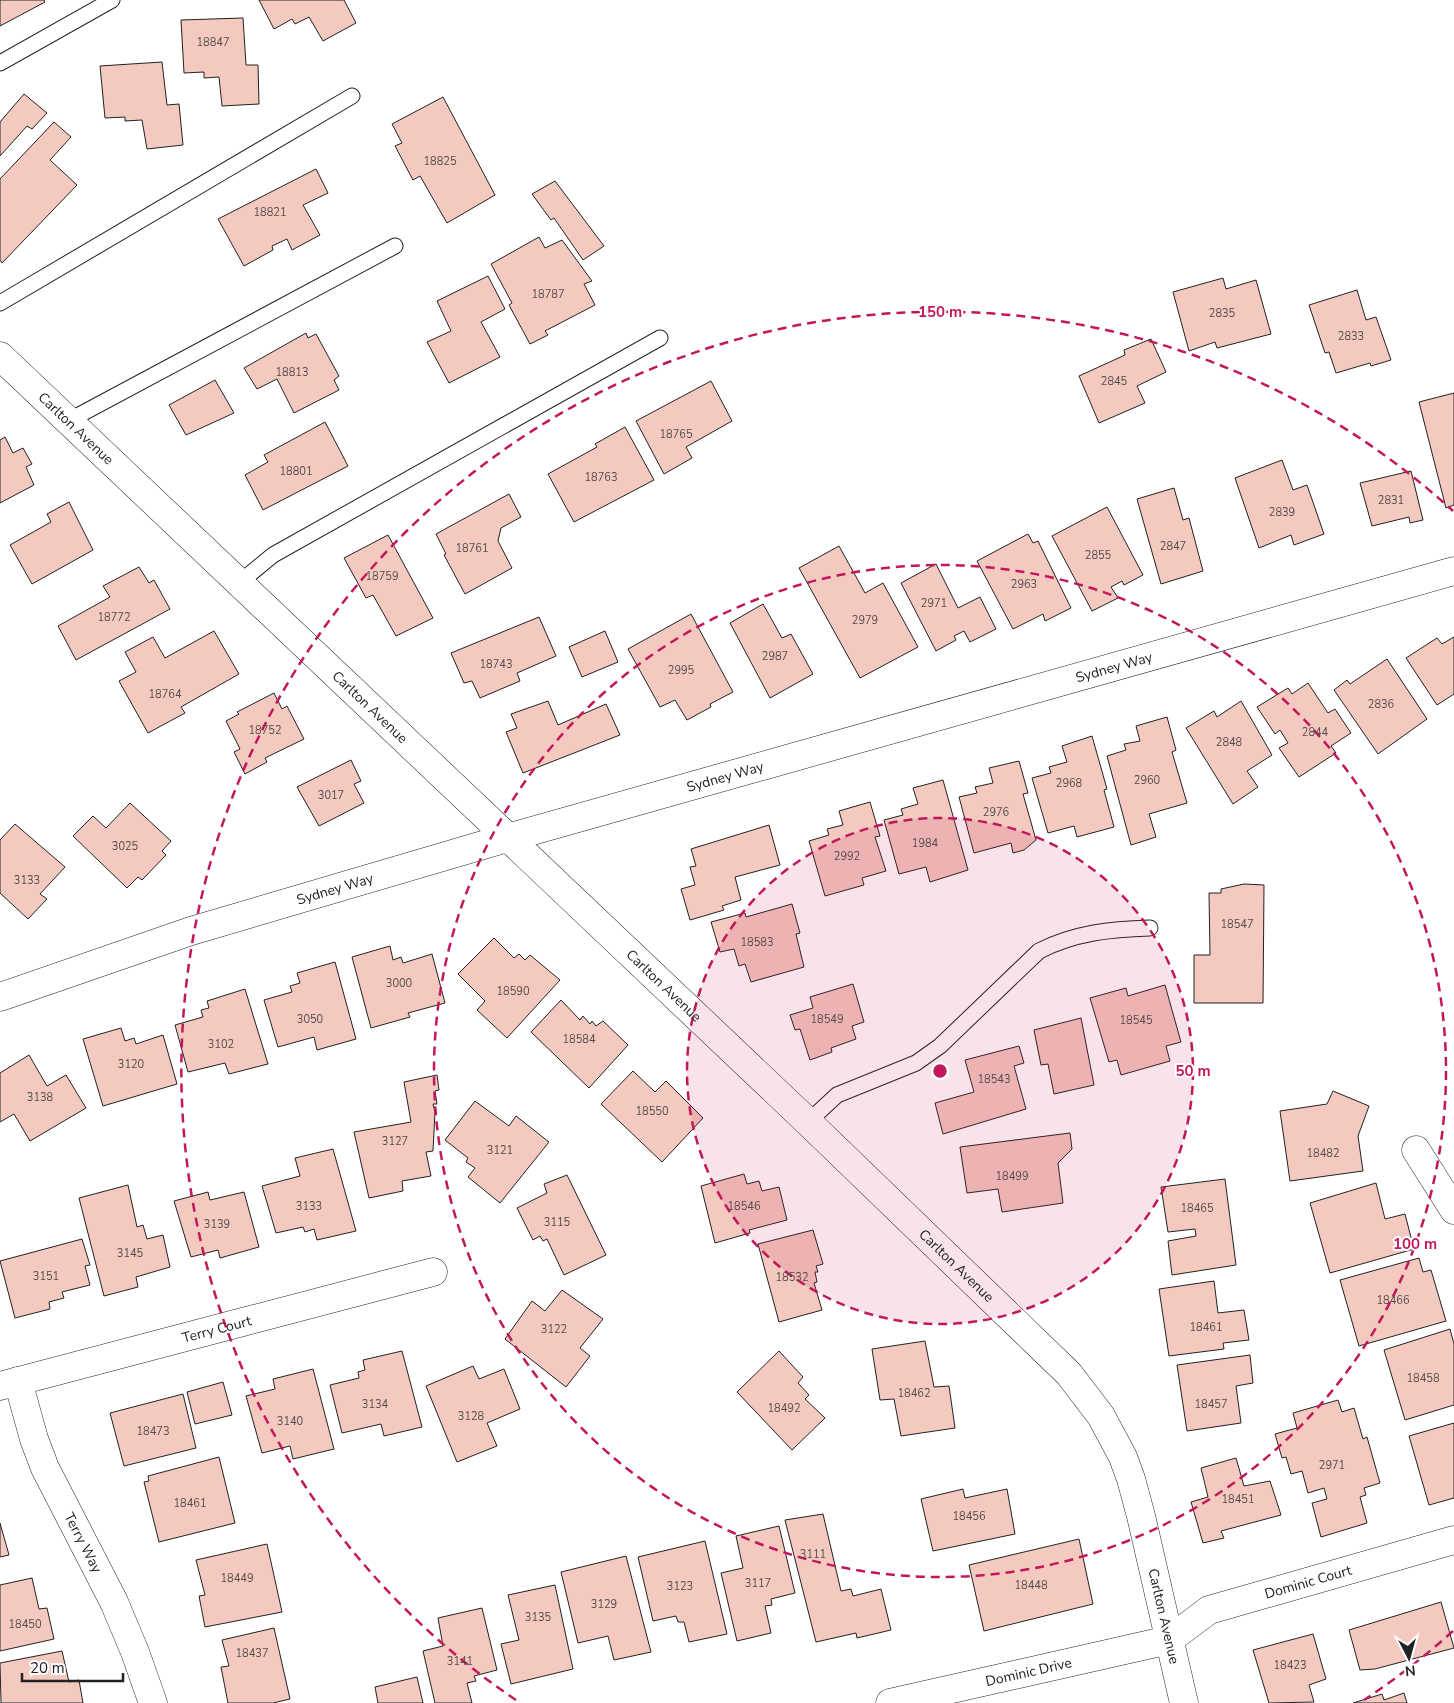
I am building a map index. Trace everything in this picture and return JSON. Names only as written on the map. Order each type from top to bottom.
[{"type":"street","name":"Carlton Avenue","points":[[0,356],[808,1122],[1069,1374],[1096,1409],[1122,1457],[1131,1479],[1184,1703]]},
{"type":"street","name":"Sydney Way","points":[[0,996],[192,931],[507,838],[1454,571]]},
{"type":"street","points":[[1416,1150],[1454,1210]]},
{"type":"street","name":"Terry Court","points":[[9,1384],[433,1272]]},
{"type":"street","name":"Terry Way","points":[[9,1384],[45,1468],[114,1602],[135,1652],[153,1703]]},
{"type":"street","name":"Dominic Court","points":[[1169,1640],[1209,1610],[1454,1540]]},
{"type":"street","name":"Dominic Drive","points":[[890,1703],[1169,1640]]},
{"type":"lane","points":[[0,63],[112,0]]},
{"type":"lane","points":[[0,303],[352,96]]},
{"type":"lane","points":[[68,420],[395,246]]},
{"type":"lane","points":[[239,583],[273,555],[660,338]]},
{"type":"lane","points":[[808,1122],[837,1095],[916,1063],[940,1046],[1039,951],[1056,942],[1085,934],[1116,929],[1150,928]]},
{"type":"building","points":[[0,0],[44,0],[45,2],[0,26]]},
{"type":"building","points":[[259,0],[344,0],[356,23],[323,41],[309,17],[295,24],[292,19],[274,29]]},
{"type":"building","points":[[243,18],[246,65],[258,65],[259,104],[222,106],[219,77],[204,78],[204,72],[184,73],[181,20]]},
{"type":"building","points":[[162,62],[167,105],[179,104],[183,145],[147,149],[142,120],[125,121],[125,117],[105,118],[100,66]]},
{"type":"building","points":[[24,94],[47,113],[32,129],[27,126],[0,156],[0,122]]},
{"type":"building","points":[[443,97],[495,195],[447,223],[420,176],[413,180],[395,146],[402,143],[392,124]]},
{"type":"building","points":[[54,122],[71,137],[50,160],[77,185],[2,263],[0,260],[0,179]]},
{"type":"building","points":[[316,169],[328,193],[303,205],[320,235],[292,250],[287,239],[272,246],[273,250],[244,266],[218,219]]},
{"type":"building","points":[[555,181],[604,246],[583,260],[554,218],[551,220],[532,194]]},
{"type":"building","points":[[539,237],[545,248],[562,240],[592,281],[584,284],[595,305],[545,331],[548,335],[530,344],[509,305],[512,303],[491,264]]},
{"type":"building","points":[[488,276],[505,309],[481,322],[500,357],[449,383],[427,342],[451,331],[437,301]]},
{"type":"building","points":[[1223,278],[1226,289],[1256,280],[1271,334],[1217,348],[1215,342],[1189,351],[1173,292]]},
{"type":"building","points":[[1357,290],[1366,320],[1376,317],[1391,360],[1371,366],[1370,363],[1336,373],[1329,352],[1325,353],[1309,305]]},
{"type":"building","points":[[306,333],[308,338],[316,334],[339,376],[334,380],[339,390],[294,413],[277,379],[257,389],[244,368]]},
{"type":"building","points":[[1151,339],[1166,372],[1137,386],[1145,403],[1099,423],[1079,376],[1125,355],[1124,350]]},
{"type":"building","points":[[215,380],[234,413],[186,435],[169,405]]},
{"type":"building","points":[[711,381],[732,421],[686,447],[692,458],[664,474],[636,421]]},
{"type":"building","points":[[1454,393],[1454,505],[1446,508],[1419,402]]},
{"type":"building","points":[[325,422],[348,466],[263,510],[245,475],[268,462],[264,455]]},
{"type":"building","points":[[625,427],[654,480],[574,522],[548,474],[597,447],[595,444]]},
{"type":"building","points":[[5,437],[13,453],[23,448],[32,464],[26,467],[34,485],[0,503],[0,440]]},
{"type":"building","points":[[1282,460],[1293,490],[1307,485],[1324,534],[1294,545],[1291,535],[1259,548],[1235,478]]},
{"type":"building","points":[[1411,471],[1423,520],[1410,523],[1409,517],[1372,526],[1360,483]]},
{"type":"building","points":[[1174,488],[1183,520],[1189,518],[1203,571],[1161,584],[1137,499]]},
{"type":"building","points":[[509,494],[521,517],[501,528],[498,541],[512,568],[465,594],[444,555],[446,554],[436,534]]},
{"type":"building","points":[[69,502],[93,550],[32,584],[10,545],[51,522],[47,514]]},
{"type":"building","points":[[1107,507],[1143,575],[1124,585],[1122,581],[1111,587],[1118,598],[1092,611],[1052,536]]},
{"type":"building","points":[[1028,534],[1033,543],[1038,541],[1071,608],[1045,621],[1043,614],[1013,629],[977,561]]},
{"type":"building","points":[[388,535],[433,618],[396,636],[373,595],[366,598],[344,558]]},
{"type":"building","points":[[839,546],[865,593],[883,583],[918,647],[860,678],[799,568]]},
{"type":"building","points":[[936,564],[958,608],[980,597],[996,629],[970,642],[964,631],[954,636],[956,640],[936,651],[901,583]]},
{"type":"building","points":[[139,567],[149,583],[154,580],[170,609],[76,660],[58,626],[110,597],[103,586]]},
{"type":"building","points":[[763,604],[782,638],[791,634],[813,674],[770,698],[730,623]]},
{"type":"building","points":[[691,614],[733,692],[710,704],[711,707],[687,720],[675,700],[660,707],[628,649]]},
{"type":"building","points":[[539,617],[556,656],[517,673],[520,681],[480,698],[472,681],[464,683],[451,653]]},
{"type":"building","points":[[214,631],[239,674],[181,707],[185,713],[148,733],[119,681],[136,672],[125,652],[153,637],[165,658]]},
{"type":"building","points":[[605,631],[618,662],[582,677],[569,647]]},
{"type":"building","points":[[1454,637],[1454,694],[1437,705],[1406,658],[1437,638],[1442,644]]},
{"type":"building","points":[[1387,659],[1427,719],[1378,754],[1334,690],[1347,680],[1350,684]]},
{"type":"building","points":[[1308,683],[1328,713],[1335,709],[1351,733],[1331,746],[1336,753],[1299,777],[1279,748],[1288,743],[1280,730],[1275,734],[1257,707],[1288,688],[1292,694]]},
{"type":"building","points":[[274,693],[282,709],[287,706],[304,739],[265,758],[267,762],[245,774],[234,752],[240,749],[226,721],[239,714],[237,712]]},
{"type":"building","points":[[548,701],[558,725],[606,704],[620,735],[523,773],[506,732],[517,728],[511,714]]},
{"type":"building","points":[[1241,701],[1272,755],[1247,771],[1258,787],[1233,804],[1186,728],[1214,711],[1217,717]]},
{"type":"building","points":[[1167,717],[1176,750],[1172,752],[1187,803],[1149,814],[1156,837],[1131,845],[1107,756],[1126,750],[1124,744],[1140,741],[1136,726]]},
{"type":"building","points":[[1092,736],[1107,789],[1104,790],[1114,827],[1077,837],[1074,826],[1048,833],[1032,778],[1051,773],[1049,767],[1067,762],[1062,746]]},
{"type":"building","points":[[351,760],[361,781],[354,784],[364,803],[319,826],[297,787]]},
{"type":"building","points":[[1019,761],[1028,793],[1023,794],[1036,840],[1024,850],[1013,853],[1011,843],[974,853],[959,797],[977,793],[975,787],[993,783],[989,768]]},
{"type":"building","points":[[943,780],[968,870],[930,882],[926,867],[899,874],[884,820],[903,815],[901,809],[918,804],[913,788]]},
{"type":"building","points":[[870,802],[880,836],[875,837],[886,871],[862,878],[864,885],[825,896],[809,841],[829,835],[827,829],[843,825],[839,811]]},
{"type":"building","points":[[130,803],[171,841],[162,851],[166,855],[142,880],[138,877],[127,888],[73,836],[93,816],[106,828]]},
{"type":"building","points":[[15,824],[65,867],[40,894],[47,899],[28,919],[0,893],[0,840]]},
{"type":"building","points":[[769,825],[780,865],[735,877],[741,900],[722,906],[724,910],[690,920],[681,889],[695,885],[690,867],[696,866],[691,849]]},
{"type":"building","points":[[1244,884],[1264,885],[1263,1003],[1194,1003],[1194,955],[1210,955],[1209,893],[1221,893],[1221,889]]},
{"type":"building","points":[[792,904],[800,933],[796,934],[804,967],[751,982],[745,964],[739,966],[734,949],[720,952],[711,922],[745,913],[746,917]]},
{"type":"building","points":[[494,938],[514,958],[519,954],[525,960],[530,955],[560,980],[507,1038],[477,1010],[485,1001],[458,974]]},
{"type":"building","points":[[390,946],[393,960],[401,957],[403,963],[432,954],[445,1003],[408,1013],[410,1017],[371,1028],[352,957]]},
{"type":"building","points":[[335,962],[356,1039],[317,1050],[314,1037],[278,1047],[264,1000],[292,992],[290,986],[300,983],[297,973]]},
{"type":"building","points":[[853,984],[864,1022],[852,1026],[856,1039],[831,1048],[832,1052],[810,1060],[800,1029],[795,1030],[790,1015],[813,1008],[810,997]]},
{"type":"building","points":[[1165,985],[1181,1042],[1166,1046],[1170,1061],[1121,1075],[1117,1060],[1109,1062],[1090,998],[1126,988],[1128,996]]},
{"type":"building","points":[[245,989],[268,1064],[229,1074],[225,1063],[188,1072],[175,1025],[203,1017],[201,1010],[209,1008],[207,1001]]},
{"type":"building","points":[[561,1000],[580,1020],[583,1016],[590,1024],[592,1021],[596,1026],[603,1021],[628,1045],[589,1088],[531,1032]]},
{"type":"building","points":[[1081,1018],[1094,1085],[1054,1094],[1048,1064],[1041,1065],[1034,1030]]},
{"type":"building","points":[[121,1028],[125,1041],[134,1038],[136,1044],[163,1035],[177,1084],[103,1106],[83,1039]]},
{"type":"building","points":[[1019,1046],[1024,1063],[1014,1066],[1026,1109],[943,1134],[935,1103],[974,1092],[965,1060]]},
{"type":"building","points":[[29,1055],[47,1086],[66,1075],[86,1108],[30,1141],[14,1114],[0,1122],[0,1073]]},
{"type":"building","points":[[633,1071],[655,1092],[666,1081],[703,1118],[662,1162],[601,1104]]},
{"type":"building","points":[[437,1075],[439,1090],[435,1091],[437,1104],[433,1104],[435,1112],[433,1151],[426,1152],[431,1176],[402,1181],[403,1191],[369,1198],[354,1132],[411,1122],[404,1082]]},
{"type":"building","points":[[1333,1091],[1369,1106],[1358,1136],[1363,1171],[1290,1181],[1280,1111],[1327,1104]]},
{"type":"building","points":[[475,1101],[509,1126],[516,1116],[549,1142],[500,1203],[468,1177],[475,1168],[466,1162],[468,1158],[445,1140]]},
{"type":"building","points":[[1070,1133],[1072,1149],[1058,1163],[1063,1203],[1002,1212],[998,1189],[967,1193],[960,1147]]},
{"type":"building","points":[[333,1149],[356,1231],[317,1240],[314,1229],[305,1232],[303,1227],[276,1233],[262,1186],[300,1176],[295,1158]]},
{"type":"building","points":[[744,1174],[747,1184],[759,1181],[762,1191],[779,1187],[787,1220],[749,1230],[750,1233],[715,1243],[701,1186]]},
{"type":"building","points":[[567,1175],[606,1255],[564,1275],[547,1239],[543,1241],[540,1236],[533,1240],[517,1208],[547,1193],[544,1184]]},
{"type":"building","points":[[1225,1179],[1236,1265],[1172,1275],[1168,1241],[1196,1236],[1195,1229],[1168,1232],[1161,1187]]},
{"type":"building","points":[[1376,1183],[1385,1219],[1405,1214],[1414,1249],[1330,1273],[1310,1203]]},
{"type":"building","points":[[128,1185],[137,1227],[143,1225],[147,1239],[163,1235],[170,1267],[136,1277],[138,1287],[104,1296],[79,1198]]},
{"type":"building","points":[[208,1192],[210,1200],[244,1192],[259,1247],[220,1258],[218,1250],[191,1257],[174,1201]]},
{"type":"building","points":[[813,1230],[823,1264],[816,1266],[818,1272],[815,1272],[817,1282],[814,1283],[822,1310],[779,1322],[758,1244]]},
{"type":"building","points":[[82,1239],[90,1265],[85,1266],[90,1285],[62,1292],[64,1298],[49,1302],[50,1309],[15,1318],[0,1261]]},
{"type":"building","points":[[1419,1258],[1423,1272],[1431,1270],[1446,1321],[1359,1346],[1340,1280]]},
{"type":"building","points":[[1214,1281],[1218,1313],[1244,1310],[1249,1340],[1223,1343],[1224,1349],[1169,1356],[1159,1289]]},
{"type":"building","points":[[562,1290],[603,1319],[580,1348],[590,1356],[566,1387],[505,1339],[532,1301],[545,1311]]},
{"type":"building","points":[[1450,1329],[1454,1344],[1454,1405],[1405,1420],[1384,1350]]},
{"type":"building","points":[[925,1341],[934,1387],[949,1386],[955,1428],[901,1436],[894,1399],[880,1400],[872,1349]]},
{"type":"building","points":[[402,1351],[422,1427],[384,1436],[381,1424],[342,1433],[330,1385],[359,1378],[358,1372],[365,1370],[363,1360]]},
{"type":"building","points":[[779,1351],[803,1377],[798,1383],[809,1395],[805,1399],[825,1418],[792,1450],[737,1392]]},
{"type":"building","points":[[1250,1355],[1253,1383],[1236,1386],[1241,1423],[1187,1431],[1177,1365]]},
{"type":"building","points":[[473,1366],[479,1379],[504,1369],[520,1409],[487,1423],[497,1446],[457,1462],[426,1386]]},
{"type":"building","points":[[313,1369],[334,1449],[293,1459],[290,1446],[262,1453],[246,1396],[275,1389],[273,1379]]},
{"type":"building","points":[[223,1382],[232,1415],[195,1424],[187,1392]]},
{"type":"building","points":[[183,1394],[196,1448],[124,1466],[110,1413]]},
{"type":"building","points":[[1338,1400],[1342,1412],[1354,1408],[1363,1439],[1367,1437],[1380,1483],[1364,1488],[1366,1495],[1360,1497],[1367,1523],[1321,1537],[1312,1503],[1327,1499],[1324,1488],[1308,1493],[1302,1471],[1291,1474],[1286,1457],[1282,1458],[1275,1434],[1297,1428],[1293,1413]]},
{"type":"building","points":[[1454,1423],[1454,1498],[1429,1505],[1409,1436]]},
{"type":"building","points":[[219,1457],[235,1523],[159,1542],[144,1482],[149,1481],[148,1476]]},
{"type":"building","points":[[1236,1458],[1244,1486],[1270,1481],[1281,1515],[1221,1531],[1224,1538],[1203,1543],[1191,1502],[1208,1497],[1201,1468]]},
{"type":"building","points":[[963,1489],[965,1498],[1007,1489],[1015,1534],[933,1551],[921,1499]]},
{"type":"building","points":[[823,1514],[841,1591],[851,1589],[853,1596],[881,1589],[891,1630],[857,1638],[856,1633],[816,1642],[785,1520]]},
{"type":"building","points":[[0,1523],[9,1555],[0,1557]]},
{"type":"building","points":[[779,1526],[795,1593],[771,1599],[772,1605],[765,1606],[771,1633],[737,1641],[721,1573],[743,1568],[736,1536]]},
{"type":"building","points":[[1079,1539],[1093,1604],[984,1631],[969,1565]]},
{"type":"building","points":[[705,1541],[727,1634],[689,1642],[684,1622],[678,1622],[676,1616],[653,1621],[638,1557]]},
{"type":"building","points":[[267,1544],[282,1612],[205,1627],[199,1596],[205,1595],[196,1560]]},
{"type":"building","points":[[626,1556],[651,1652],[614,1660],[608,1636],[578,1643],[561,1572]]},
{"type":"building","points":[[32,1578],[39,1609],[47,1608],[54,1639],[0,1651],[0,1585]]},
{"type":"building","points":[[555,1585],[573,1669],[511,1684],[501,1644],[519,1640],[508,1595]]},
{"type":"building","points":[[1441,1602],[1454,1648],[1375,1669],[1360,1670],[1349,1630]]},
{"type":"building","points":[[482,1608],[497,1670],[474,1676],[476,1681],[467,1683],[472,1703],[435,1703],[423,1651],[443,1646],[438,1618]]},
{"type":"building","points":[[274,1628],[290,1699],[273,1703],[228,1703],[221,1667],[229,1666],[222,1640]]},
{"type":"building","points":[[1313,1634],[1326,1679],[1309,1685],[1314,1702],[1269,1703],[1253,1650]]},
{"type":"building","points":[[62,1651],[69,1682],[79,1680],[83,1703],[1,1703],[0,1663]]},
{"type":"building","points":[[417,1677],[423,1703],[378,1703],[375,1687]]},
{"type":"building","points":[[1404,1693],[1407,1703],[1353,1703],[1382,1694],[1384,1700]]}]
